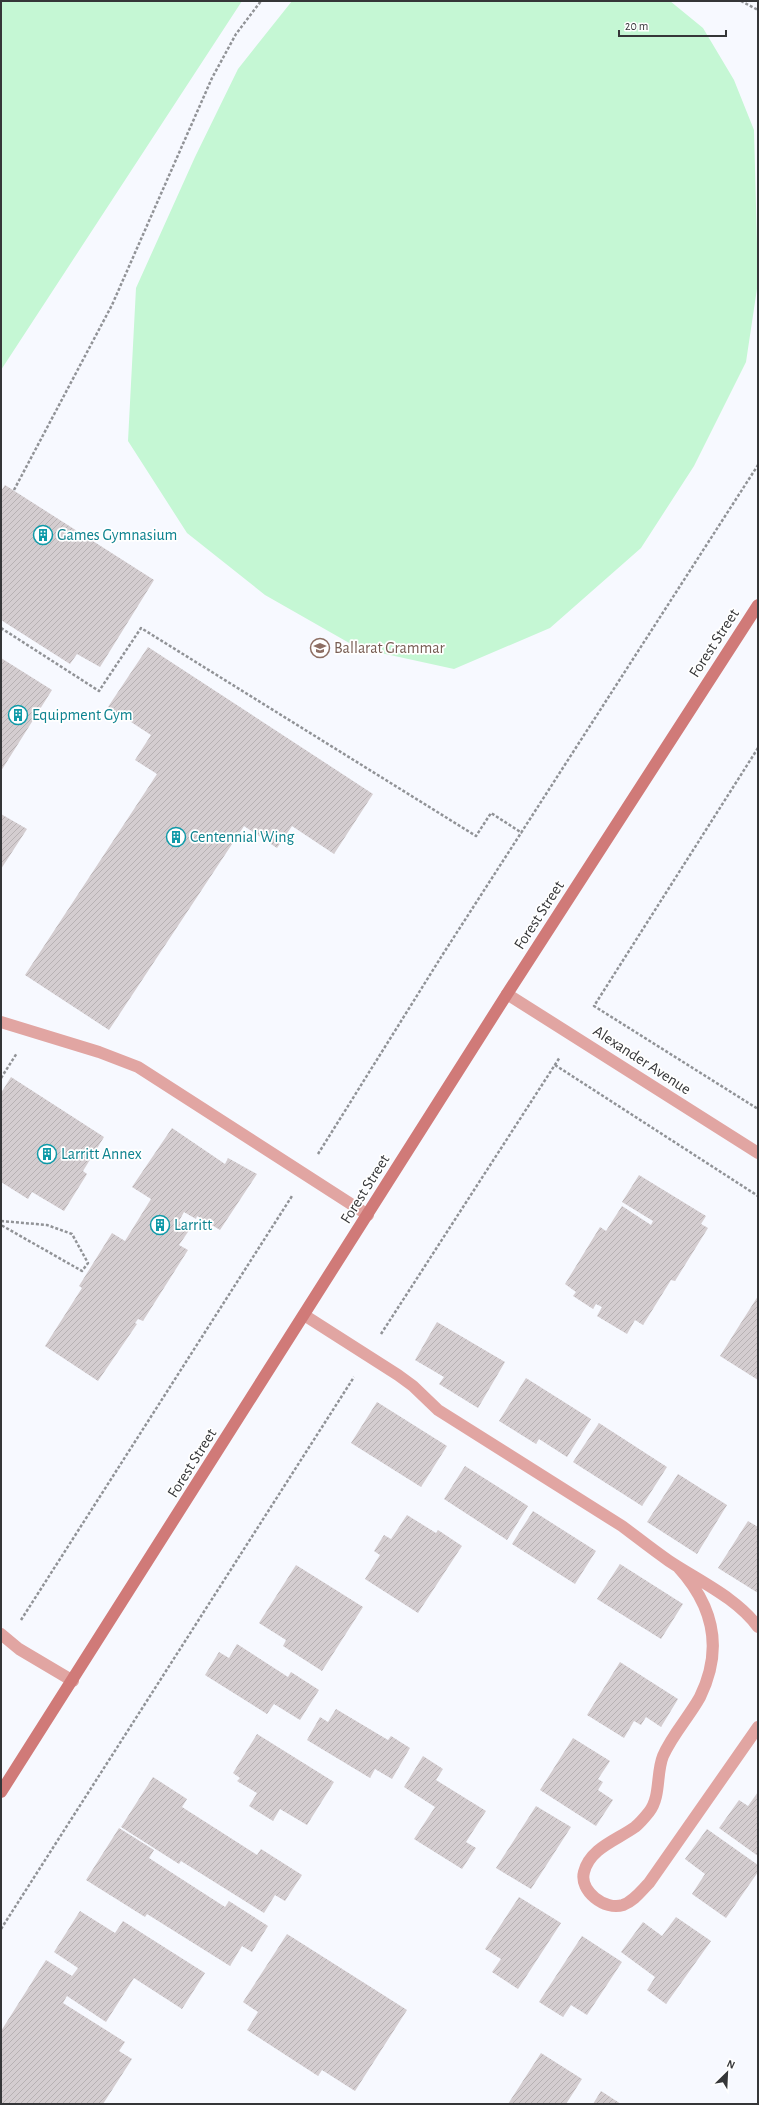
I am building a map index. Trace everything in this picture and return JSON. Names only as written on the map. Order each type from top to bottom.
[{"type":"street","name":"Forest Street","points":[[1,1792],[73,1681],[507,994],[758,605]]},
{"type":"street","name":"Alexander Avenue","points":[[507,994],[758,1153]]},
{"type":"street","points":[[1,1022],[99,1052],[138,1067],[368,1215]]},
{"type":"street","points":[[304,1315],[413,1386],[438,1410],[622,1526],[649,1548],[722,1595],[752,1618],[758,1627]]},
{"type":"street","points":[[678,1567],[692,1582],[707,1608],[714,1646],[710,1671],[700,1697],[663,1757],[655,1801],[651,1810],[636,1827],[602,1847],[588,1862],[584,1872],[583,1882],[592,1896],[609,1906],[622,1905],[631,1901],[648,1883],[758,1727]]},
{"type":"street","points":[[5,1637],[19,1649],[73,1681]]},
{"type":"path","points":[[14,490],[112,305],[212,78],[236,34],[261,1]]},
{"type":"path","points":[[741,1],[758,10]]},
{"type":"path","points":[[5,1637],[306,1174],[758,465]]},
{"type":"path","points":[[1,628],[99,691],[141,628],[476,836],[491,813],[522,833]]},
{"type":"path","points":[[758,748],[594,1006],[758,1109]]},
{"type":"path","points":[[1,1929],[367,1356],[563,1053]]},
{"type":"path","points":[[554,1066],[758,1196]]},
{"type":"path","points":[[1,1221],[47,1224],[72,1234],[88,1263],[82,1271],[1,1225]]},
{"type":"green space","points":[[1,1],[242,1],[1,370]]},
{"type":"green space","points":[[292,1],[670,1],[703,28],[734,80],[754,130],[758,282],[746,362],[694,466],[641,548],[550,628],[454,669],[358,648],[265,595],[187,533],[128,441],[136,288],[195,157],[238,69]]},
{"type":"building","name":"Games Gymnasium","points":[[5,485],[154,580],[100,667],[77,654],[70,664],[1,620],[1,491]]},
{"type":"building","name":"Centennial Wing","points":[[148,647],[373,794],[334,854],[292,826],[277,848],[244,826],[109,1030],[25,975],[157,774],[135,760],[151,735],[108,707]]},
{"type":"building","name":"Equipment Gym","points":[[1,658],[52,690],[1,771]]},
{"type":"building","points":[[1,814],[27,829],[1,869]]},
{"type":"building","name":"Larritt Annex","points":[[11,1077],[104,1137],[83,1171],[87,1174],[64,1211],[32,1192],[28,1199],[1,1182],[1,1093]]},
{"type":"building","name":"Larritt","points":[[172,1128],[225,1164],[228,1158],[257,1174],[220,1230],[197,1216],[196,1219],[184,1212],[179,1221],[190,1229],[179,1245],[188,1250],[143,1321],[138,1319],[135,1323],[137,1324],[98,1381],[45,1346],[82,1288],[79,1286],[112,1233],[125,1241],[151,1199],[132,1187]]},
{"type":"building","points":[[639,1175],[706,1216],[701,1224],[708,1228],[675,1281],[671,1280],[643,1325],[635,1320],[627,1334],[597,1316],[602,1307],[596,1304],[593,1309],[573,1296],[576,1292],[565,1284],[600,1227],[606,1231],[622,1206],[651,1225],[653,1221],[622,1202]]},
{"type":"building","points":[[758,1296],[758,1380],[720,1356]]},
{"type":"building","points":[[437,1322],[505,1362],[478,1408],[439,1384],[444,1377],[415,1360]]},
{"type":"building","points":[[526,1378],[591,1419],[567,1457],[539,1439],[536,1444],[499,1421]]},
{"type":"building","points":[[377,1402],[447,1446],[421,1487],[351,1443]]},
{"type":"building","points":[[599,1423],[667,1467],[642,1506],[573,1462]]},
{"type":"building","points":[[465,1466],[528,1506],[507,1540],[444,1499]]},
{"type":"building","points":[[678,1474],[727,1505],[697,1554],[647,1522]]},
{"type":"building","points":[[533,1511],[596,1551],[575,1584],[512,1544]]},
{"type":"building","points":[[407,1515],[436,1533],[438,1530],[462,1546],[418,1613],[365,1579],[380,1555],[374,1551],[384,1535],[391,1539]]},
{"type":"building","points":[[748,1521],[758,1527],[758,1593],[718,1568]]},
{"type":"building","points":[[620,1564],[683,1604],[661,1639],[597,1599]]},
{"type":"building","points":[[296,1565],[363,1607],[322,1671],[283,1646],[286,1640],[259,1623]]},
{"type":"building","points":[[237,1644],[288,1677],[291,1672],[319,1690],[300,1720],[274,1704],[267,1714],[205,1675],[219,1652],[229,1658]]},
{"type":"building","points":[[620,1662],[678,1699],[661,1727],[646,1717],[641,1725],[634,1721],[624,1738],[587,1715]]},
{"type":"building","points":[[336,1709],[388,1740],[391,1736],[410,1748],[392,1779],[375,1769],[370,1778],[307,1740],[320,1717],[328,1722]]},
{"type":"building","points":[[257,1734],[334,1782],[307,1825],[280,1809],[273,1821],[249,1806],[257,1793],[237,1781],[240,1778],[233,1773]]},
{"type":"building","points":[[573,1738],[610,1761],[598,1779],[603,1782],[598,1790],[613,1800],[596,1826],[540,1790]]},
{"type":"building","points":[[423,1756],[443,1769],[436,1780],[486,1811],[466,1842],[476,1848],[462,1869],[414,1839],[435,1807],[404,1787]]},
{"type":"building","points":[[153,1777],[187,1799],[182,1807],[257,1855],[261,1849],[302,1875],[285,1901],[275,1895],[264,1913],[181,1861],[179,1864],[121,1827]]},
{"type":"building","points":[[758,1792],[758,1856],[719,1828],[739,1800],[748,1806]]},
{"type":"building","points":[[536,1806],[571,1827],[531,1889],[496,1868]]},
{"type":"building","points":[[119,1828],[154,1850],[149,1858],[225,1907],[229,1901],[268,1926],[252,1952],[242,1946],[230,1966],[147,1914],[145,1917],[86,1880]]},
{"type":"building","points":[[707,1829],[758,1865],[758,1872],[726,1918],[692,1894],[705,1874],[685,1859]]},
{"type":"building","points":[[519,1897],[561,1923],[518,1989],[492,1972],[501,1959],[485,1949]]},
{"type":"building","points":[[80,1911],[115,1933],[123,1921],[205,1973],[182,2009],[134,1978],[106,2022],[67,1996],[63,2003],[125,2042],[119,2051],[132,2059],[103,2104],[1,2104],[1,2031],[46,1960],[72,1976],[78,1968],[54,1952]]},
{"type":"building","points":[[676,1917],[711,1941],[666,2004],[647,1990],[655,1977],[621,1952],[643,1922],[662,1936]]},
{"type":"building","points":[[287,1934],[407,2010],[355,2091],[322,2070],[318,2076],[247,2030],[258,2012],[243,2002]]},
{"type":"building","points":[[582,1936],[622,1962],[587,2015],[571,2005],[563,2017],[539,2002]]},
{"type":"building","points":[[541,2053],[582,2079],[566,2104],[508,2104]]},
{"type":"building","points":[[601,2091],[621,2104],[593,2104]]},
{"type":"place","name":"Games Gymnasium","points":[[43,535]]},
{"type":"place","name":"Ballarat Grammar","points":[[320,648]]},
{"type":"place","name":"Equipment Gym","points":[[18,715]]},
{"type":"place","name":"Centennial Wing","points":[[176,837]]},
{"type":"place","name":"Larritt Annex","points":[[47,1154]]},
{"type":"place","name":"Larritt","points":[[160,1225]]}]
